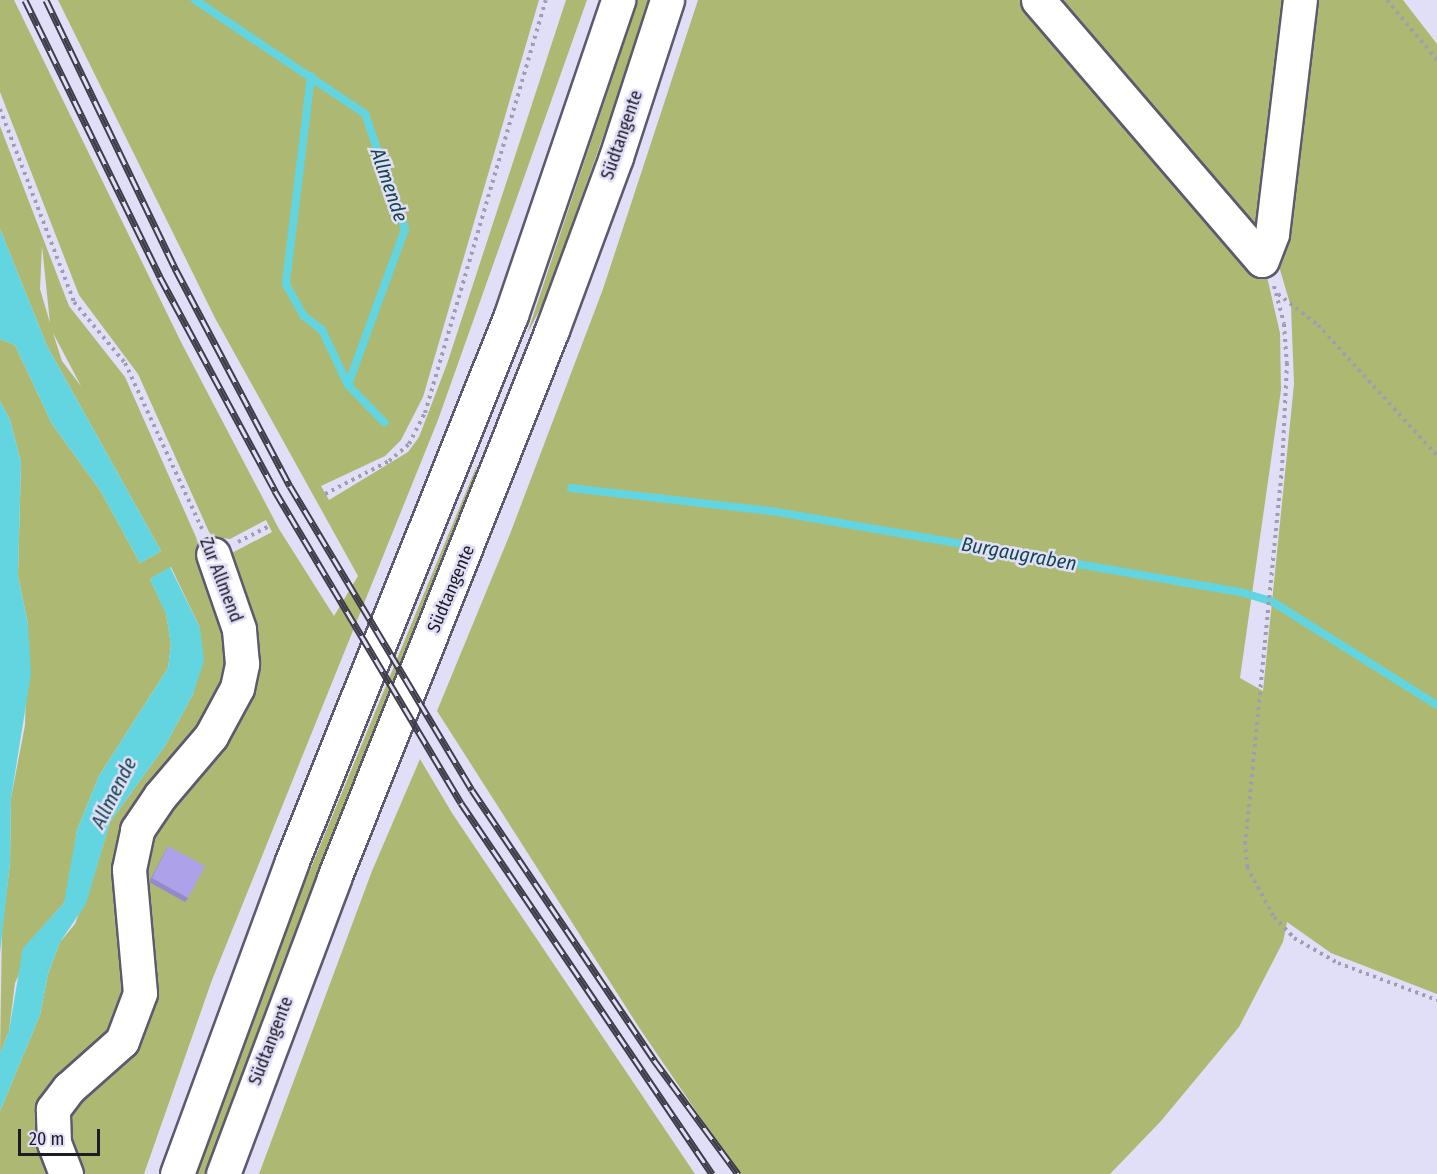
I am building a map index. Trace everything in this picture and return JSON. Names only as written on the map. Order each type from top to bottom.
[{"type":"main road","points":[[177,1174],[288,872],[511,315],[618,0]]},
{"type":"main road","name":"Südtangente","points":[[223,1174],[326,899],[552,330],[616,157],[667,0]]},
{"type":"main road","points":[[1038,0],[1262,260],[1272,234],[1300,0]]},
{"type":"main road","name":"Zur Allmend","points":[[66,1174],[54,1143],[53,1109],[69,1088],[122,1041],[140,993],[129,869],[137,830],[160,796],[211,736],[237,688],[242,664],[239,629],[213,554]]},
{"type":"path","points":[[325,494],[389,461],[409,444],[425,413],[546,0]]},
{"type":"path","points":[[1387,0],[1437,60]]},
{"type":"path","name":"Zur Allmend","points":[[0,109],[74,302],[125,363],[213,554]]},
{"type":"path","points":[[1262,260],[1278,293],[1287,363],[1282,468],[1267,592],[1245,842],[1247,867],[1256,889],[1294,938],[1338,963],[1437,1000]]},
{"type":"path","points":[[1278,293],[1318,325],[1437,456]]},
{"type":"shaded area","points":[[0,0],[14,0],[182,344],[279,529],[334,616],[358,576],[215,318],[58,0],[539,0],[423,397],[401,440],[385,456],[321,486],[329,500],[408,452],[419,437],[447,364],[566,0],[587,0],[438,420],[212,980],[144,1174],[74,1174],[57,1121],[119,1057],[139,856],[230,717],[228,555],[272,532],[266,520],[230,539],[213,537],[138,374],[79,295],[0,92]]},
{"type":"shaded area","points":[[638,0],[649,0],[628,66],[546,298],[527,334]]},
{"type":"shaded area","points":[[698,0],[1029,0],[1265,268],[1280,333],[1281,390],[1240,678],[1263,691],[1294,384],[1291,307],[1278,263],[1048,0],[1403,0],[1437,44],[1437,994],[1331,953],[1287,922],[1283,942],[1239,1027],[1161,1121],[1110,1174],[739,1174],[640,1029],[437,711],[510,534],[603,289]]},
{"type":"shaded area","points":[[0,126],[69,306],[125,377],[227,607],[231,686],[142,810],[126,1016],[57,1089],[60,1174],[0,1174],[0,1111],[40,1015],[48,974],[60,942],[75,924],[94,875],[110,822],[165,746],[193,694],[200,628],[171,567],[150,579],[166,613],[171,645],[168,668],[99,776],[77,830],[68,892],[64,903],[39,931],[15,983],[9,1031],[0,1054],[2,929],[10,863],[11,798],[25,725],[28,624],[18,576],[21,462],[10,420],[0,401],[0,339],[15,345],[52,424],[100,490],[140,563],[161,551],[47,346],[0,229]],"holes":[[[42,246],[50,323],[40,289]],[[53,333],[81,386],[62,361]]]},
{"type":"shaded area","points":[[477,465],[469,500],[284,959],[206,1174],[196,1174],[289,921]]},
{"type":"shaded area","points":[[420,759],[452,813],[695,1174],[259,1174],[372,871]]},
{"type":"water","points":[[0,229],[47,346],[161,551],[140,563],[100,490],[52,424],[15,345],[0,339]]},
{"type":"water","points":[[0,401],[10,420],[21,462],[18,576],[28,624],[31,674],[11,798],[10,863],[0,953]]},
{"type":"water","points":[[170,567],[200,628],[204,661],[193,694],[165,746],[110,822],[86,904],[60,942],[48,974],[40,1015],[0,1111],[0,1054],[9,1031],[23,948],[64,903],[77,830],[99,776],[168,668],[171,645],[166,614],[150,579]]},
{"type":"building","points":[[168,846],[205,866],[188,898],[152,878]]},
{"type":"waterway","name":"Allmende","points":[[195,0],[365,114],[405,229],[348,385],[384,422]]},
{"type":"waterway","name":"Allmende","points":[[311,76],[286,284],[304,316],[322,330],[348,385]]},
{"type":"waterway","name":"Burgaugraben","points":[[571,488],[771,511],[1244,593],[1271,601],[1437,705]]},
{"type":"railway","points":[[25,0],[160,277],[275,491],[461,803],[712,1174]]},
{"type":"railway","points":[[46,0],[176,270],[290,486],[472,790],[654,1060],[738,1174]]}]
